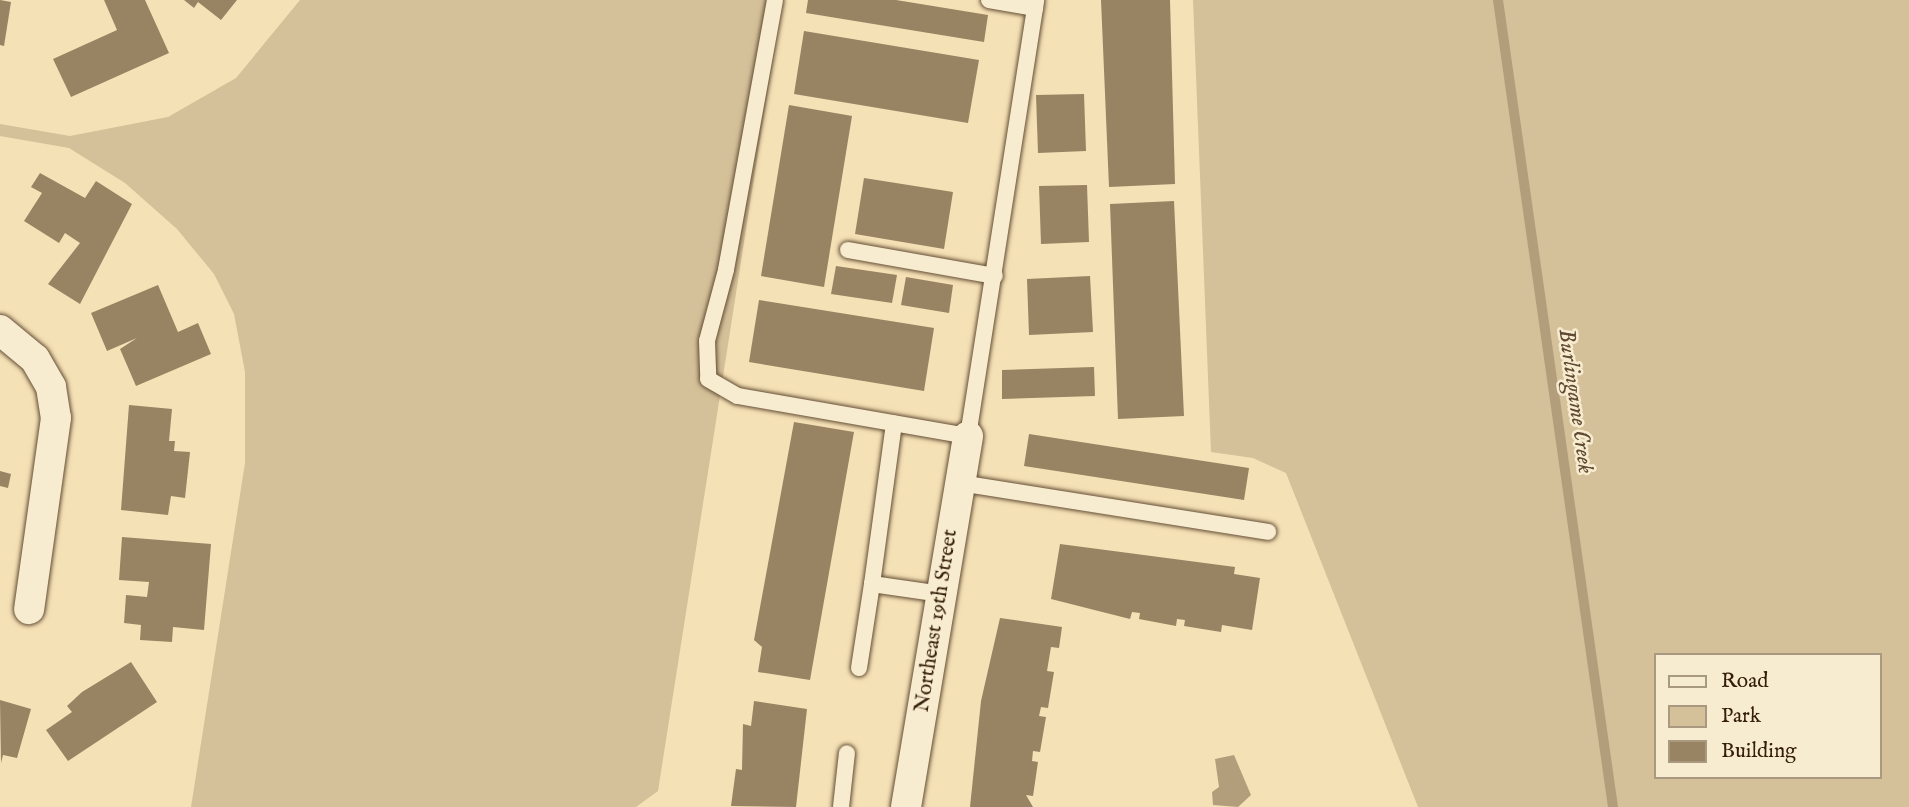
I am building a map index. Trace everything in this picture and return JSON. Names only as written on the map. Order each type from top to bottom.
[{"type":"street","points":[[0,330],[35,359],[51,387],[56,418],[29,609]]},
{"type":"street","name":"Northeast 19th Street","points":[[906,807],[968,436]]},
{"type":"lane","points":[[775,0],[726,270],[707,341],[708,379],[738,397],[968,436],[1036,4],[989,0]]},
{"type":"lane","points":[[848,250],[995,276]]},
{"type":"lane","points":[[859,668],[894,423]]},
{"type":"lane","points":[[960,483],[1268,532]]},
{"type":"lane","points":[[872,584],[941,594]]},
{"type":"lane","points":[[841,807],[847,753]]},
{"type":"green space","points":[[300,0],[782,0],[658,791],[636,807],[191,807],[245,463],[245,372],[234,314],[214,274],[177,229],[125,183],[69,148],[0,136],[0,124],[70,136],[168,117],[236,78]]},
{"type":"green space","points":[[1193,0],[1909,0],[1909,807],[1418,807],[1286,473],[1253,458],[1211,452]]},
{"type":"shaded area","points":[[1234,755],[1251,795],[1238,807],[1213,805],[1212,792],[1219,787],[1215,759]]},
{"type":"building","points":[[0,0],[11,2],[4,46],[0,45]]},
{"type":"building","points":[[104,0],[145,0],[169,53],[71,97],[53,59],[117,30]]},
{"type":"building","points":[[184,0],[237,0],[221,20],[198,2],[194,8]]},
{"type":"building","points":[[808,0],[896,0],[988,15],[984,42],[806,13]]},
{"type":"building","points":[[1101,0],[1170,0],[1175,184],[1109,187]]},
{"type":"building","points":[[804,31],[979,60],[968,123],[794,94]]},
{"type":"building","points":[[1084,94],[1086,151],[1038,153],[1036,95]]},
{"type":"building","points":[[789,105],[852,116],[824,287],[761,276]]},
{"type":"building","points":[[40,173],[85,198],[96,181],[132,204],[80,304],[48,284],[80,243],[65,233],[59,243],[24,221],[42,193],[31,187]]},
{"type":"building","points":[[864,178],[953,192],[944,249],[855,234]]},
{"type":"building","points":[[1087,185],[1089,242],[1041,244],[1039,186]]},
{"type":"building","points":[[1174,201],[1184,416],[1118,419],[1110,204]]},
{"type":"building","points":[[836,266],[897,275],[892,303],[831,294]]},
{"type":"building","points":[[1090,276],[1093,332],[1029,335],[1027,279]]},
{"type":"building","points":[[906,277],[953,285],[949,313],[901,305]]},
{"type":"building","points":[[158,285],[178,332],[198,323],[211,354],[136,386],[120,349],[137,338],[107,351],[91,313]]},
{"type":"building","points":[[759,300],[934,328],[924,391],[749,362]]},
{"type":"building","points":[[1094,367],[1095,396],[1002,399],[1002,370]]},
{"type":"building","points":[[129,405],[172,409],[169,441],[175,441],[174,451],[190,452],[185,498],[171,496],[168,515],[121,510]]},
{"type":"building","points":[[794,422],[854,432],[810,680],[758,672],[762,647],[754,640]]},
{"type":"building","points":[[1029,434],[1249,468],[1244,500],[1024,466]]},
{"type":"building","points":[[0,471],[11,474],[8,488],[0,486]]},
{"type":"building","points":[[122,537],[211,544],[204,630],[173,627],[172,642],[140,640],[141,625],[124,623],[126,595],[147,597],[149,582],[119,580]]},
{"type":"building","points":[[1060,544],[1235,567],[1234,574],[1260,578],[1252,630],[1222,625],[1221,632],[1184,626],[1185,620],[1177,619],[1176,626],[1139,619],[1140,613],[1132,612],[1130,619],[1051,599]]},
{"type":"building","points":[[1000,618],[1062,627],[1059,648],[1051,647],[1047,671],[1054,672],[1048,708],[1041,707],[1039,716],[1046,717],[1040,752],[1033,751],[1032,761],[1038,762],[1033,796],[1026,795],[1033,807],[970,807],[981,701]]},
{"type":"building","points":[[131,662],[157,702],[68,761],[46,730],[72,712],[67,706],[82,692]]},
{"type":"building","points":[[0,700],[31,709],[17,758],[3,755],[1,763]]},
{"type":"building","points":[[754,701],[807,709],[796,807],[731,806],[736,769],[742,770],[743,724],[751,726]]},
{"type":"waterway","name":"Burlingame Creek","points":[[1498,0],[1613,807]]}]
